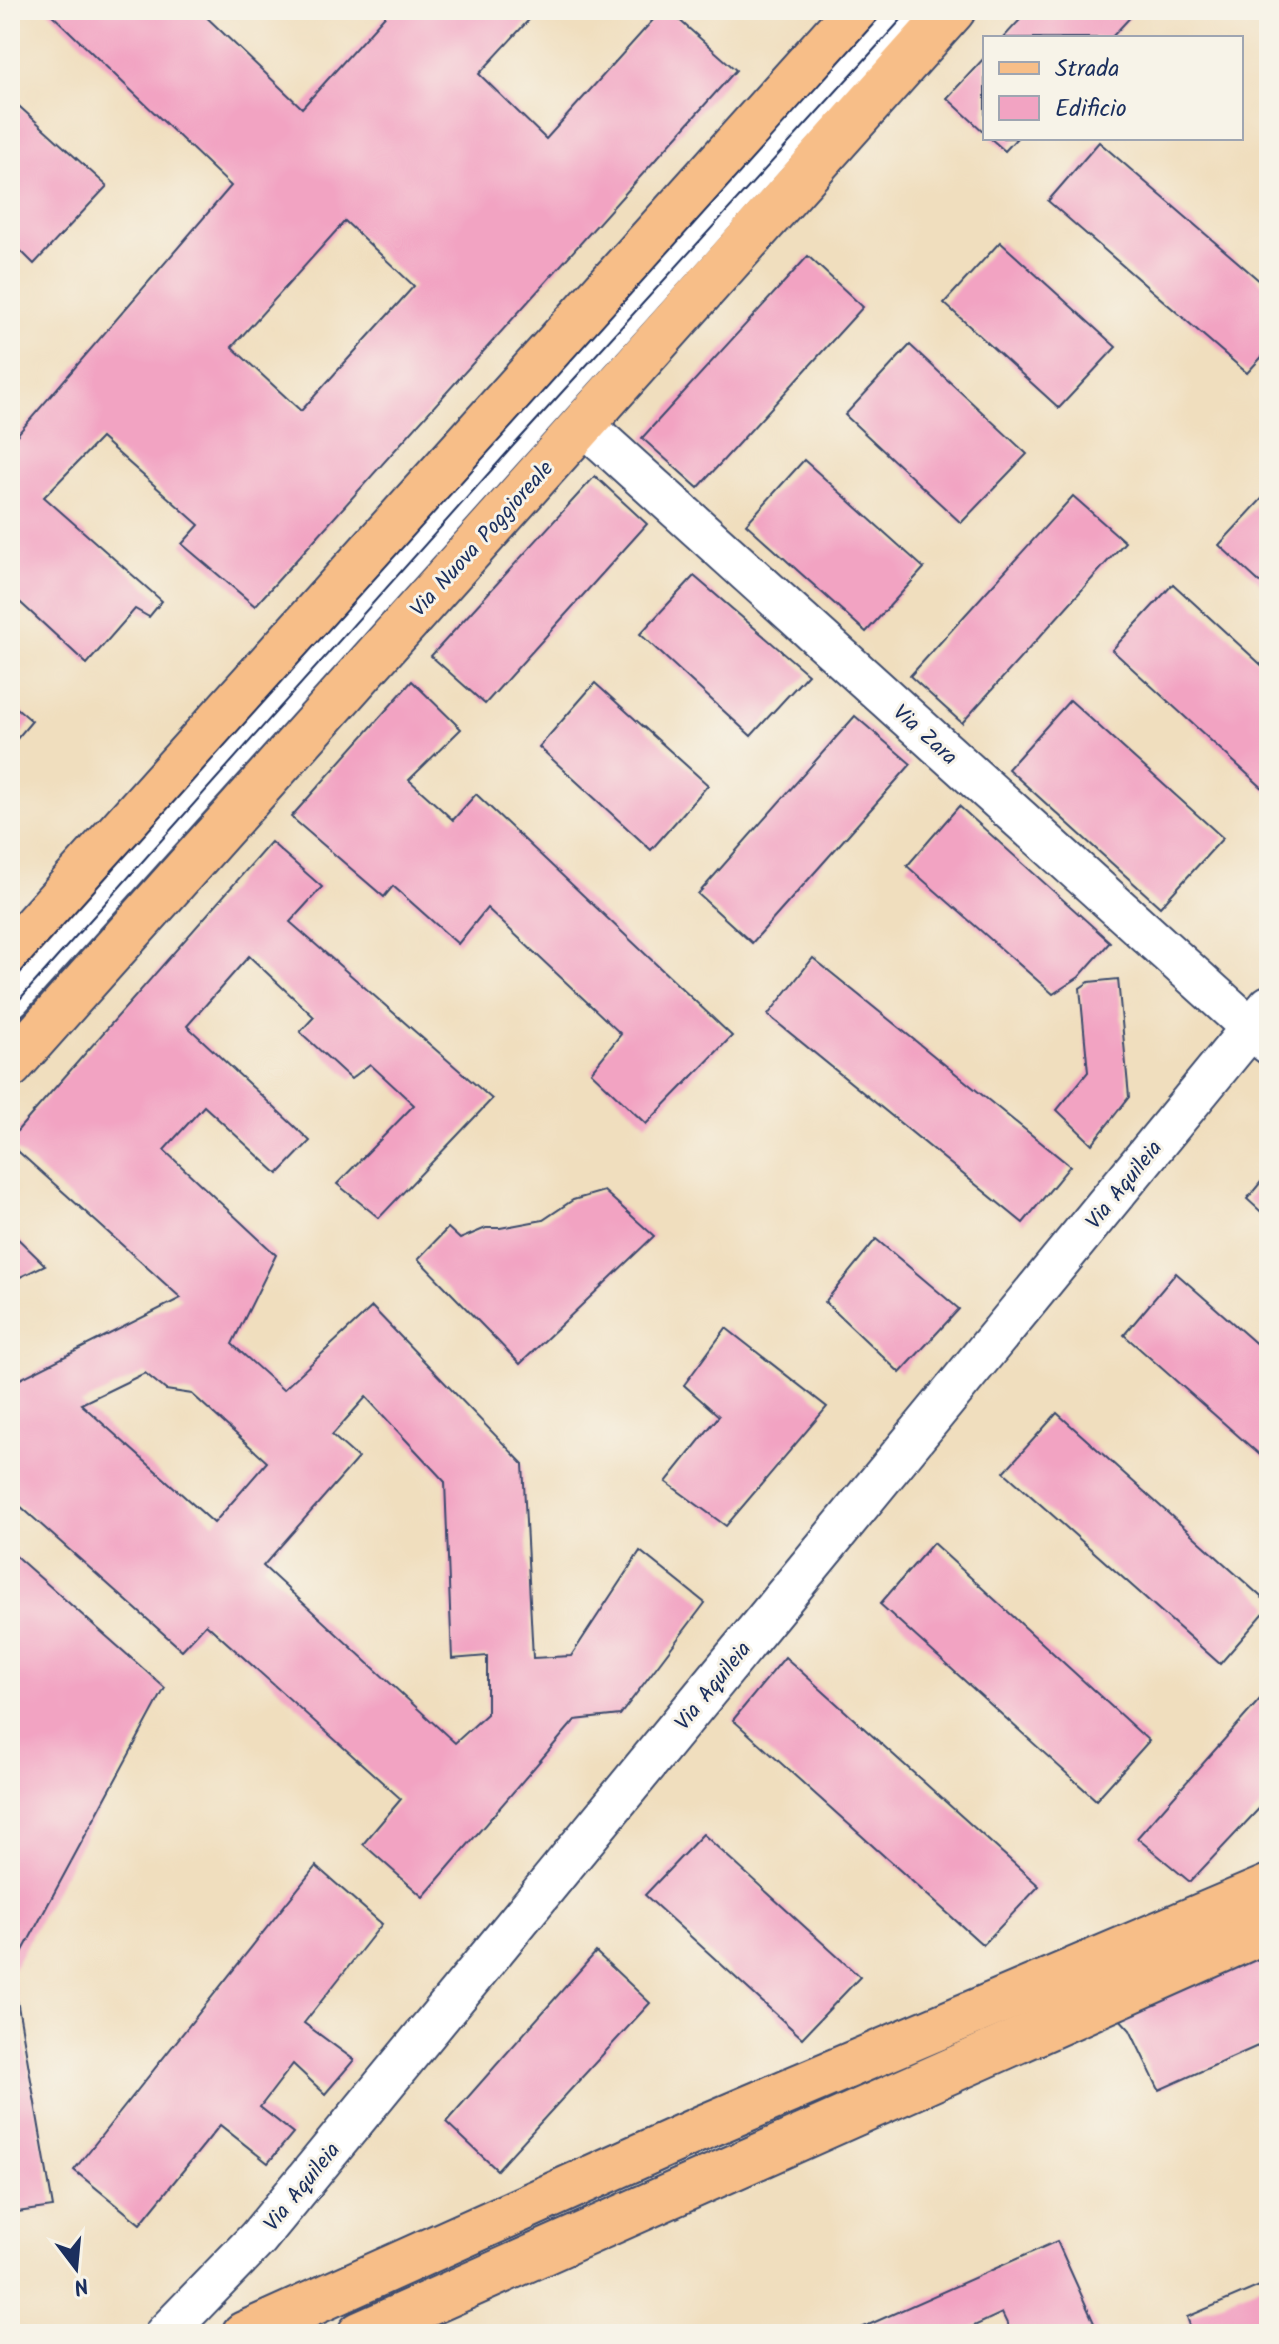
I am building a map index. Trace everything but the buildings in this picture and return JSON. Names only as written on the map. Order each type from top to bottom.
[{"type":"main road","points":[[10,953],[856,10]]},
{"type":"main road","name":"Via Nuova Poggioreale","points":[[10,1066],[953,10]]},
{"type":"main road","points":[[244,2334],[704,2127],[1269,1887]]},
{"type":"main road","points":[[360,2334],[1269,1929]]},
{"type":"street","points":[[10,998],[898,10]]},
{"type":"street","name":"Via Zara","points":[[583,424],[1263,1026]]},
{"type":"street","name":"Via Aquileia","points":[[165,2334],[258,2238],[1263,1026]]},
{"type":"tram line","points":[[10,984],[886,10]]},
{"type":"tram line","points":[[10,1010],[513,446],[910,10]]}]
